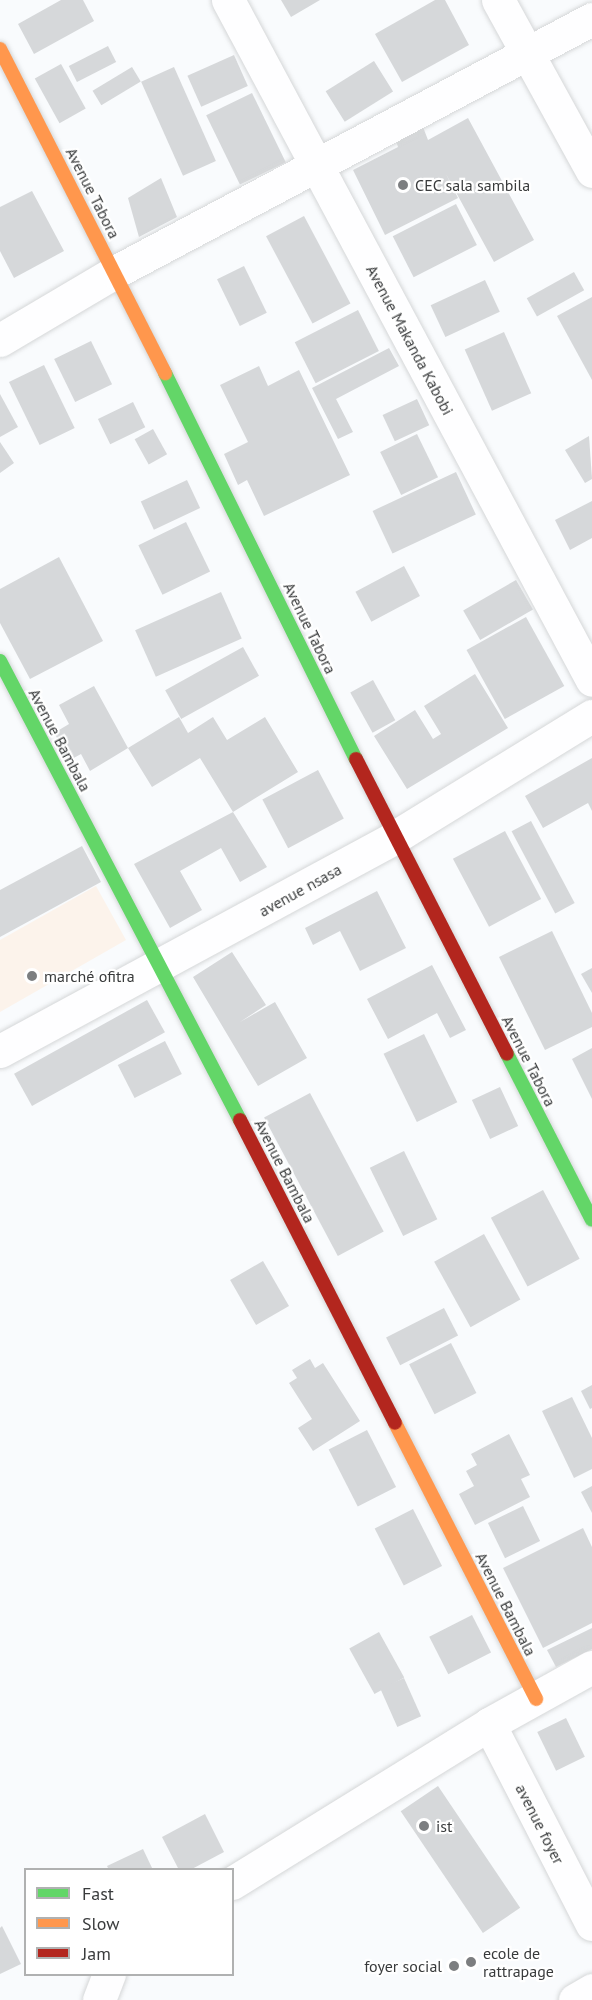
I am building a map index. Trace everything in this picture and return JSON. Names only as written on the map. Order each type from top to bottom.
[{"type":"street","name":"Avenue Makanda Kabobi","points":[[228,0],[592,680]]},
{"type":"street","points":[[498,0],[592,171]]},
{"type":"street","points":[[0,340],[115,272],[592,19]]},
{"type":"street","name":"Avenue Tabora","points":[[0,49],[115,272],[395,837],[592,1220]]},
{"type":"street","name":"Avenue Bambala","points":[[0,661],[162,967],[536,1699]]},
{"type":"street","name":"avenue nsasa","points":[[0,1051],[162,967],[395,837],[592,716]]},
{"type":"street","points":[[234,1882],[489,1724],[592,1667]]},
{"type":"street","name":"avenue foyer","points":[[489,1724],[592,1924]]},
{"type":"street","points":[[99,2000],[108,1976]]},
{"type":"street","points":[[575,2000],[592,1990]]},
{"type":"shaded area","name":"marché ofitra","points":[[96,886],[126,940],[0,1012],[0,940]]},
{"type":"building","points":[[61,0],[83,0],[94,21],[34,54],[18,24]]},
{"type":"building","points":[[281,0],[320,0],[291,17]]},
{"type":"building","points":[[435,0],[445,0],[469,45],[402,82],[375,34]]},
{"type":"building","points":[[108,46],[116,62],[77,82],[69,66]]},
{"type":"building","points":[[234,55],[248,86],[201,107],[187,76]]},
{"type":"building","points":[[374,61],[393,92],[345,122],[326,91]]},
{"type":"building","points":[[61,64],[86,109],[59,123],[35,79]]},
{"type":"building","points":[[132,67],[141,82],[101,105],[93,91]]},
{"type":"building","points":[[174,67],[216,161],[183,176],[141,82]]},
{"type":"building","points":[[252,93],[286,162],[240,185],[206,115]]},
{"type":"building","points":[[468,118],[534,240],[494,262],[446,174],[458,198],[385,235],[353,170],[398,147],[396,141],[423,127],[428,140]]},
{"type":"building","points":[[161,178],[177,217],[139,237],[128,198]]},
{"type":"building","points":[[32,191],[64,251],[14,278],[0,251],[0,207]]},
{"type":"building","points":[[456,204],[477,245],[414,277],[393,236]]},
{"type":"building","points":[[304,216],[350,303],[313,324],[266,236]]},
{"type":"building","points":[[244,266],[267,313],[240,326],[217,279]]},
{"type":"building","points":[[574,272],[584,290],[537,317],[527,298]]},
{"type":"building","points":[[485,280],[500,312],[445,337],[431,305]]},
{"type":"building","points":[[592,297],[592,380],[557,316]]},
{"type":"building","points":[[358,310],[379,351],[316,383],[295,342]]},
{"type":"building","points":[[504,332],[531,393],[492,411],[465,349]]},
{"type":"building","points":[[91,341],[112,384],[75,402],[54,359]]},
{"type":"building","points":[[389,348],[399,366],[336,399],[353,432],[338,439],[312,388]]},
{"type":"building","points":[[44,365],[75,428],[40,445],[9,382]]},
{"type":"building","points":[[259,366],[268,386],[299,370],[350,475],[264,516],[247,480],[238,485],[224,454],[248,442],[220,385]]},
{"type":"building","points":[[0,394],[18,427],[0,437]]},
{"type":"building","points":[[417,399],[429,425],[395,441],[383,415]]},
{"type":"building","points":[[133,402],[145,427],[110,444],[98,419]]},
{"type":"building","points":[[153,429],[167,454],[149,465],[135,439]]},
{"type":"building","points":[[417,434],[438,477],[401,495],[380,452]]},
{"type":"building","points":[[589,436],[592,479],[585,483],[565,450]]},
{"type":"building","points":[[0,442],[14,463],[0,473]]},
{"type":"building","points":[[456,472],[476,515],[392,553],[373,511]]},
{"type":"building","points":[[187,480],[200,508],[154,530],[141,502]]},
{"type":"building","points":[[592,501],[592,538],[570,550],[555,520]]},
{"type":"building","points":[[186,522],[210,571],[162,595],[138,545]]},
{"type":"building","points":[[59,557],[103,641],[30,679],[0,623],[0,589]]},
{"type":"building","points":[[404,566],[420,596],[371,622],[355,592]]},
{"type":"building","points":[[516,580],[533,609],[480,640],[463,610]]},
{"type":"building","points":[[221,592],[242,639],[156,677],[135,630]]},
{"type":"building","points":[[526,617],[564,686],[505,719],[467,650]]},
{"type":"building","points":[[243,647],[259,676],[181,719],[165,690]]},
{"type":"building","points":[[475,674],[508,728],[407,789],[374,736],[415,710],[433,739],[441,734],[424,706]]},
{"type":"building","points":[[373,680],[395,720],[373,733],[350,693]]},
{"type":"building","points":[[94,686],[128,748],[90,771],[81,754],[70,760],[54,733],[69,724],[59,705]]},
{"type":"building","points":[[179,717],[188,733],[213,717],[227,740],[265,717],[298,772],[233,812],[200,758],[152,787],[128,748]]},
{"type":"building","points":[[592,758],[592,811],[588,803],[543,828],[525,796]]},
{"type":"building","points":[[318,770],[344,819],[288,848],[262,800]]},
{"type":"building","points":[[233,812],[267,867],[240,882],[221,848],[180,871],[202,910],[170,928],[134,864]]},
{"type":"building","points":[[531,821],[575,903],[555,913],[512,831]]},
{"type":"building","points":[[505,831],[541,899],[489,927],[453,859]]},
{"type":"building","points":[[82,846],[101,882],[0,937],[0,890]]},
{"type":"building","points":[[377,891],[406,948],[360,971],[340,931],[313,945],[305,928]]},
{"type":"building","points":[[552,931],[592,1013],[592,1027],[545,1050],[499,957]]},
{"type":"building","points":[[232,952],[266,1005],[240,1022],[275,1002],[307,1058],[258,1086],[193,977]]},
{"type":"building","points":[[432,965],[466,1030],[450,1038],[437,1013],[388,1039],[367,999]]},
{"type":"building","points":[[592,968],[592,993],[581,974]]},
{"type":"building","points":[[147,1000],[165,1032],[32,1106],[14,1074]]},
{"type":"building","points":[[424,1034],[457,1102],[417,1122],[384,1054]]},
{"type":"building","points":[[165,1041],[182,1074],[135,1098],[118,1065]]},
{"type":"building","points":[[592,1048],[592,1099],[572,1059]]},
{"type":"building","points":[[500,1087],[518,1126],[490,1139],[472,1100]]},
{"type":"building","points":[[310,1093],[384,1232],[338,1256],[264,1117]]},
{"type":"building","points":[[404,1151],[437,1219],[403,1236],[370,1168]]},
{"type":"building","points":[[543,1190],[580,1259],[528,1287],[491,1218]]},
{"type":"building","points":[[484,1234],[520,1300],[471,1327],[434,1262]]},
{"type":"building","points":[[263,1261],[289,1306],[256,1325],[230,1280]]},
{"type":"building","points":[[444,1308],[458,1336],[400,1365],[386,1338]]},
{"type":"building","points":[[451,1343],[476,1393],[435,1414],[409,1364]]},
{"type":"building","points":[[310,1359],[315,1368],[323,1363],[360,1421],[313,1451],[298,1428],[312,1419],[289,1383],[297,1378],[292,1370]]},
{"type":"building","points":[[592,1385],[592,1408],[590,1409],[581,1391]]},
{"type":"building","points":[[572,1397],[592,1438],[592,1469],[574,1478],[542,1411]]},
{"type":"building","points":[[367,1430],[396,1487],[358,1507],[329,1450]]},
{"type":"building","points":[[509,1434],[530,1475],[521,1479],[530,1497],[475,1525],[459,1494],[474,1486],[466,1471],[477,1465],[471,1454]]},
{"type":"building","points":[[592,1486],[592,1513],[581,1492]]},
{"type":"building","points":[[523,1506],[540,1541],[505,1558],[488,1523]]},
{"type":"building","points":[[413,1509],[442,1566],[404,1586],[375,1529]]},
{"type":"building","points":[[583,1528],[592,1547],[592,1623],[543,1648],[503,1568]]},
{"type":"building","points":[[472,1615],[491,1652],[448,1674],[429,1637]]},
{"type":"building","points":[[592,1628],[592,1649],[556,1667],[547,1650]]},
{"type":"building","points":[[379,1632],[404,1677],[374,1694],[349,1648]]},
{"type":"building","points":[[404,1678],[421,1716],[397,1727],[380,1689]]},
{"type":"building","points":[[566,1718],[585,1757],[556,1771],[537,1732]]},
{"type":"building","points":[[438,1786],[520,1908],[483,1933],[401,1811]]},
{"type":"building","points":[[205,1814],[224,1852],[194,1868],[178,1868],[162,1837]]},
{"type":"building","points":[[143,1849],[152,1868],[108,1868],[107,1866]]},
{"type":"building","points":[[2,1926],[21,1964],[0,1974],[0,1928]]},
{"type":"traffic: fast","points":[[165,373],[356,759]]},
{"type":"traffic: fast","points":[[0,661],[240,1120]]},
{"type":"traffic: fast","points":[[507,1054],[592,1220]]},
{"type":"traffic: slow","points":[[0,49],[165,373]]},
{"type":"traffic: slow","points":[[395,1423],[536,1699]]},
{"type":"traffic: jam","points":[[356,759],[507,1054]]},
{"type":"traffic: jam","points":[[240,1120],[395,1423]]},
{"type":"place","name":"CEC sala sambila","points":[[403,185]]},
{"type":"place","name":"marché ofitra","points":[[32,976]]},
{"type":"place","name":"ist","points":[[424,1826]]},
{"type":"place","name":"ecole de rattrapage","points":[[471,1962]]},
{"type":"place","name":"foyer social","points":[[454,1966]]}]
